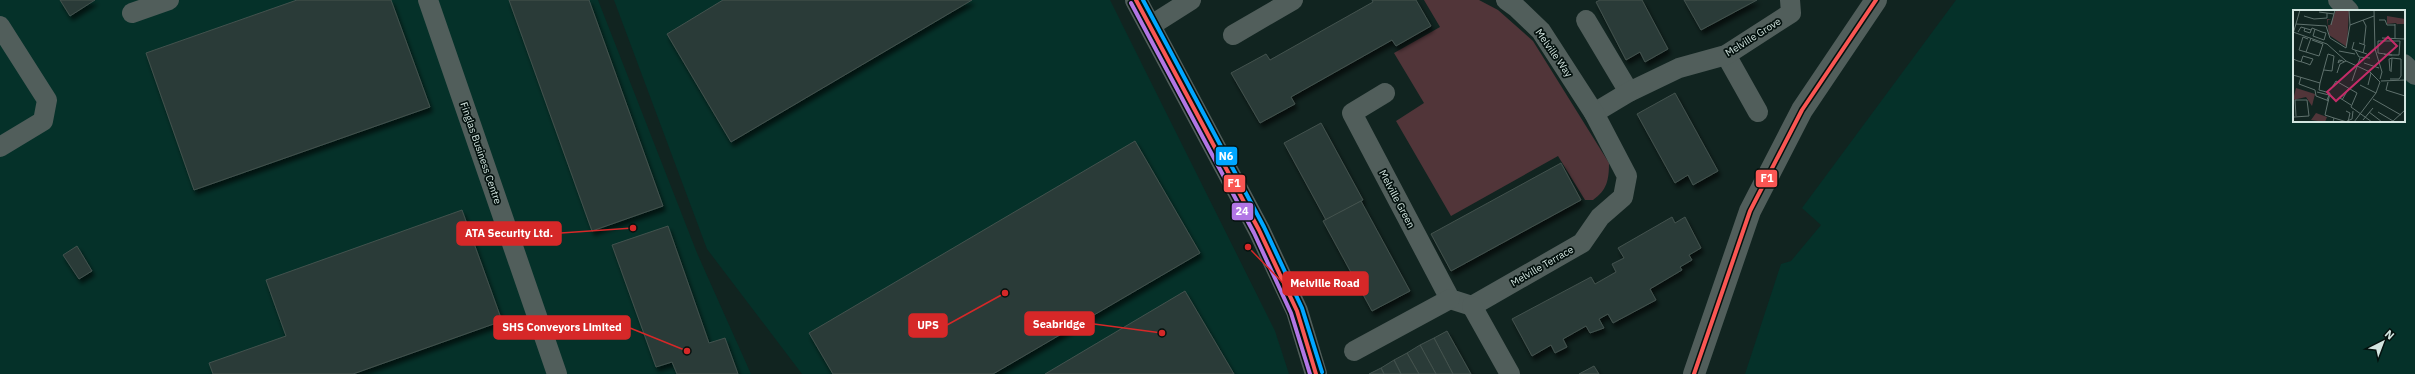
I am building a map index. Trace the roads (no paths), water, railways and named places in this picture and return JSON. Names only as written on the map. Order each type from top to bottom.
[{"type":"street","points":[[132,13],[169,0]]},
{"type":"street","name":"Finglas Business Centre","points":[[428,0],[557,374]]},
{"type":"street","points":[[1136,0],[1259,230],[1297,311],[1316,374]]},
{"type":"street","points":[[1150,26],[1191,0]]},
{"type":"street","points":[[1233,35],[1293,0]]},
{"type":"street","name":"Melville Way","points":[[1506,0],[1517,8],[1541,31],[1594,113]]},
{"type":"street","name":"Melville Grove","points":[[1594,113],[1630,92],[1679,68],[1726,55],[1791,13],[1790,0]]},
{"type":"street","points":[[1694,374],[1750,211],[1802,110],[1876,0]]},
{"type":"street","points":[[2338,0],[2348,10]]},
{"type":"street","points":[[1586,20],[1630,92]]},
{"type":"street","points":[[0,26],[47,100],[43,121],[0,147]]},
{"type":"street","points":[[1726,55],[1758,112]]},
{"type":"street","points":[[2405,65],[2415,75]]},
{"type":"street","name":"Melville Green","points":[[1385,93],[1352,113],[1450,299]]},
{"type":"street","name":"Melville Terrace","points":[[1472,306],[1582,244],[1600,217],[1623,197],[1627,176],[1594,113]]},
{"type":"street","points":[[1354,352],[1450,299],[1472,306],[1510,374]]},
{"type":"place","name":"ATA Security Ltd.","points":[[633,228]]},
{"type":"place","name":"Melville Road","points":[[1248,247]]},
{"type":"place","name":"UPS","points":[[1005,293]]},
{"type":"place","name":"Seabridge","points":[[1162,333]]},
{"type":"place","name":"SHS Conveyors Limited","points":[[687,351]]}]
